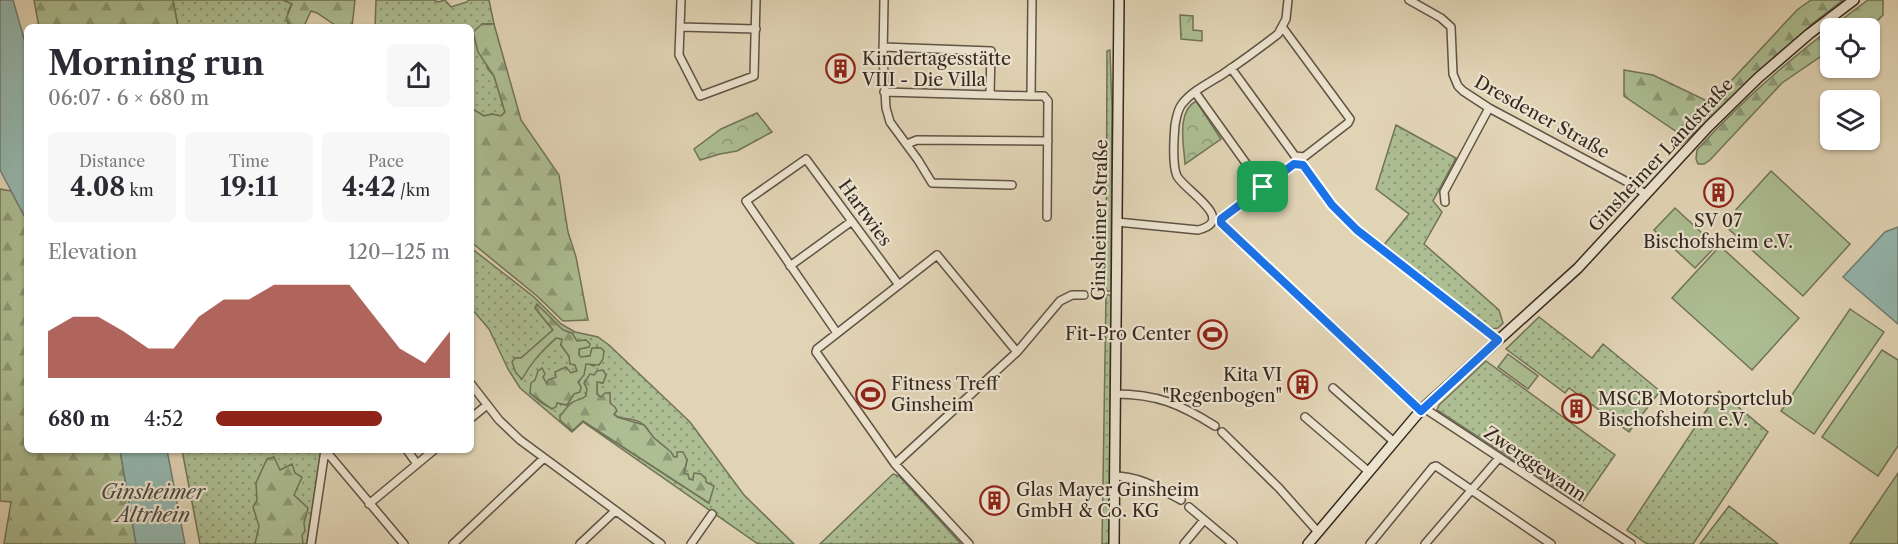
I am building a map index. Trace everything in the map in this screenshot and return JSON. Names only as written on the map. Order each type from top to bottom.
[{"type":"main road","name":"Ginsheimer Landstraße","points":[[1308,544],[1422,409],[1578,268],[1708,127],[1758,78],[1809,34],[1854,0]]},
{"type":"main road","name":"Ginsheimer Straße","points":[[1114,544],[1120,2]]},
{"type":"street","points":[[681,0],[680,55],[700,96],[754,76],[756,0]]},
{"type":"street","points":[[884,0],[886,108],[890,122],[932,183],[1012,185]]},
{"type":"street","points":[[1031,96],[1032,0]]},
{"type":"street","points":[[1231,68],[1290,152],[1299,158],[1304,157],[1350,119],[1283,28],[1288,0]]},
{"type":"street","name":"Dresdener Straße","points":[[1409,0],[1449,25],[1452,36],[1455,81],[1462,91],[1489,108],[1629,182],[1645,194]]},
{"type":"street","points":[[680,27],[756,29]]},
{"type":"street","name":"Zwerggewann","points":[[1283,28],[1273,38],[1195,92],[1182,105],[1175,123],[1177,175],[1224,226],[1422,409],[1631,544]]},
{"type":"street","points":[[884,47],[991,51],[990,95]]},
{"type":"street","points":[[884,92],[1047,98],[1047,217]]},
{"type":"street","points":[[1195,92],[1263,187]]},
{"type":"street","points":[[1445,202],[1444,192],[1489,108]]},
{"type":"street","points":[[907,144],[917,140],[1048,141]]},
{"type":"street","name":"Hartwies","points":[[790,266],[746,201],[806,159],[899,285]]},
{"type":"street","points":[[1117,222],[1198,230],[1208,226],[1292,165],[1298,163],[1303,165],[1332,205],[1357,230],[1498,340]]},
{"type":"street","points":[[837,333],[790,266],[852,221]]},
{"type":"street","points":[[969,544],[895,464],[816,352],[937,255],[1017,352]]},
{"type":"street","points":[[895,464],[1017,352],[1060,300],[1072,295],[1084,295]]},
{"type":"street","points":[[474,388],[499,420],[520,440],[661,544]]},
{"type":"street","points":[[1333,388],[1393,441]]},
{"type":"street","points":[[1115,394],[1166,399],[1215,426]]},
{"type":"street","points":[[474,416],[487,405]]},
{"type":"street","points":[[1305,417],[1368,471]]},
{"type":"street","points":[[1222,432],[1280,488],[1318,532]]},
{"type":"street","points":[[311,544],[325,453]]},
{"type":"street","points":[[327,453],[404,544]]},
{"type":"street","points":[[409,453],[417,464]]},
{"type":"street","points":[[369,504],[430,453]]},
{"type":"street","points":[[453,544],[544,458]]},
{"type":"street","points":[[1425,544],[1499,458]]},
{"type":"street","points":[[1370,544],[1436,466],[1551,544]]},
{"type":"street","points":[[1115,476],[1149,483],[1181,500]]},
{"type":"street","points":[[1189,507],[1233,544]]},
{"type":"street","points":[[580,544],[615,511]]},
{"type":"street","points":[[691,544],[712,514]]},
{"type":"street","points":[[1184,544],[1204,520]]},
{"type":"green space","points":[[34,0],[173,0],[177,24],[38,24]]},
{"type":"green space","points":[[173,0],[283,0],[292,3],[288,12],[288,24],[177,24]]},
{"type":"green space","points":[[283,0],[355,0],[352,24],[334,24],[311,11],[305,24],[289,24],[286,19],[292,4]]},
{"type":"green space","points":[[376,0],[434,0],[438,2],[445,0],[451,7],[468,0],[489,0],[494,24],[482,24],[487,68],[494,76],[505,112],[501,116],[492,114],[484,116],[474,110],[474,24],[375,24]]},
{"type":"green space","points":[[1811,0],[1843,0],[1812,24],[1681,145],[1677,146],[1677,139],[1797,10]]},
{"type":"green space","points":[[1868,0],[1883,0],[1883,15],[1880,18],[1844,18]]},
{"type":"green space","points":[[1180,15],[1193,16],[1193,30],[1202,31],[1202,41],[1181,39]]},
{"type":"green space","points":[[482,24],[494,24],[521,120],[559,175],[568,232],[576,257],[588,320],[563,321],[537,296],[474,244],[474,110],[484,116],[492,114],[501,116],[505,112],[494,76],[478,52],[474,31]]},
{"type":"green space","points":[[1820,37],[1820,57],[1782,83],[1710,160],[1704,164],[1698,164],[1697,150],[1779,70]]},
{"type":"green space","points":[[1110,50],[1111,291],[1106,291],[1107,51]]},
{"type":"green space","points":[[1624,70],[1653,75],[1705,100],[1677,132],[1624,96]]},
{"type":"green space","points":[[1196,101],[1221,139],[1185,164],[1183,121],[1190,106]]},
{"type":"green space","points":[[757,113],[772,132],[737,151],[700,160],[694,149],[721,129]]},
{"type":"green space","points":[[1396,125],[1456,158],[1433,201],[1442,212],[1424,244],[1499,310],[1503,323],[1498,328],[1489,329],[1384,245],[1409,214],[1376,189]]},
{"type":"green space","points":[[1771,171],[1850,244],[1803,296],[1723,224]]},
{"type":"green space","points":[[0,189],[11,191],[24,215],[24,453],[121,453],[136,544],[4,544],[11,502],[0,501]]},
{"type":"green space","points":[[1675,208],[1716,246],[1695,268],[1654,230]]},
{"type":"green space","points":[[1720,246],[1799,318],[1752,370],[1672,298]]},
{"type":"green space","points":[[474,250],[534,297],[561,324],[575,332],[598,337],[609,345],[690,422],[744,495],[794,544],[758,544],[583,422],[572,432],[520,388],[489,329],[474,312]],"holes":[[[537,305],[563,331],[577,341],[586,340],[589,347],[579,349],[581,357],[590,356],[597,347],[604,351],[594,366],[586,363],[576,390],[567,405],[557,403],[552,409],[530,393],[535,380],[543,377],[547,384],[557,377],[577,371],[561,345],[562,339],[556,338],[533,360],[521,379],[515,358],[521,358],[553,330],[535,308]],[[606,375],[603,383],[597,382],[597,394],[601,397],[609,393],[613,412],[617,416],[644,425],[674,457],[687,460],[684,474],[694,480],[709,503],[583,421],[572,431],[560,415],[586,396],[587,389]]]},
{"type":"green space","points":[[1106,295],[1111,295],[1109,544],[1102,544]]},
{"type":"green space","points":[[537,304],[563,330],[572,333],[577,341],[586,340],[590,344],[589,347],[579,349],[581,357],[590,356],[592,348],[601,348],[604,351],[599,365],[586,364],[584,375],[578,382],[581,387],[580,392],[574,394],[567,405],[557,403],[552,409],[530,393],[531,383],[542,368],[547,384],[548,380],[556,377],[555,372],[566,367],[571,373],[577,371],[575,365],[570,364],[569,356],[561,345],[562,339],[556,338],[546,348],[522,379],[516,373],[512,362],[515,358],[521,358],[553,330],[535,308]]},
{"type":"green space","points":[[1850,309],[1884,332],[1814,434],[1781,411]]},
{"type":"green space","points":[[1539,317],[1592,358],[1603,344],[1660,391],[1629,432],[1569,388],[1565,393],[1506,349]]},
{"type":"green space","points":[[1882,350],[1898,360],[1898,446],[1878,476],[1822,437]]},
{"type":"green space","points":[[1508,354],[1538,376],[1528,389],[1498,367]]},
{"type":"green space","points":[[1486,361],[1615,455],[1581,504],[1437,410],[1439,405]]},
{"type":"green space","points":[[603,370],[606,375],[603,383],[597,382],[597,394],[601,397],[605,393],[610,393],[610,403],[617,411],[614,414],[617,417],[644,425],[674,457],[677,457],[677,452],[683,452],[687,460],[684,473],[688,474],[689,479],[693,480],[694,473],[701,474],[706,482],[714,486],[709,503],[583,421],[572,431],[560,420],[560,416],[569,405],[586,396],[587,389],[584,383],[590,374],[594,375],[597,371]]},
{"type":"green space","points":[[1719,391],[1768,432],[1693,544],[1647,544],[1627,530]]},
{"type":"green space","points":[[183,453],[321,453],[307,544],[200,544]]},
{"type":"green space","points":[[274,457],[280,470],[292,464],[295,473],[302,477],[294,495],[308,508],[304,523],[305,531],[302,535],[303,544],[255,544],[259,526],[253,507],[257,500],[256,483],[267,459]]},
{"type":"green space","points":[[1898,473],[1898,544],[1850,544]]},
{"type":"green space","points":[[893,474],[899,476],[961,544],[820,544]]},
{"type":"green space","points":[[1729,506],[1778,544],[1700,544]]},
{"type":"water","points":[[0,0],[13,0],[24,38],[24,215],[0,170]]},
{"type":"water","points":[[1898,227],[1898,324],[1843,277],[1885,232]]},
{"type":"water","name":"Ginsheimer Altrhein","points":[[121,453],[168,453],[185,544],[136,544]]},
{"type":"place","name":"Kindertagesstätte VIII - Die Villa","points":[[841,69]]},
{"type":"place","name":"SV 07 Bischofsheim e.V.","points":[[1718,192]]},
{"type":"place","name":"Fit-Pro Center","points":[[1212,334]]},
{"type":"place","name":"Kita VI \"Regenbogen\"","points":[[1303,385]]},
{"type":"place","name":"Fitness Treff Ginsheim","points":[[870,394]]},
{"type":"place","name":"MSCB Motorsportclub Bischofsheim e.V.","points":[[1577,409]]},
{"type":"place","name":"Glas Mayer Ginsheim GmbH & Co. KG","points":[[995,500]]},
{"type":"route","points":[[1294,164],[1303,165],[1332,205],[1357,230],[1498,340],[1421,411],[1221,223],[1221,219],[1263,187],[1294,164]]}]
